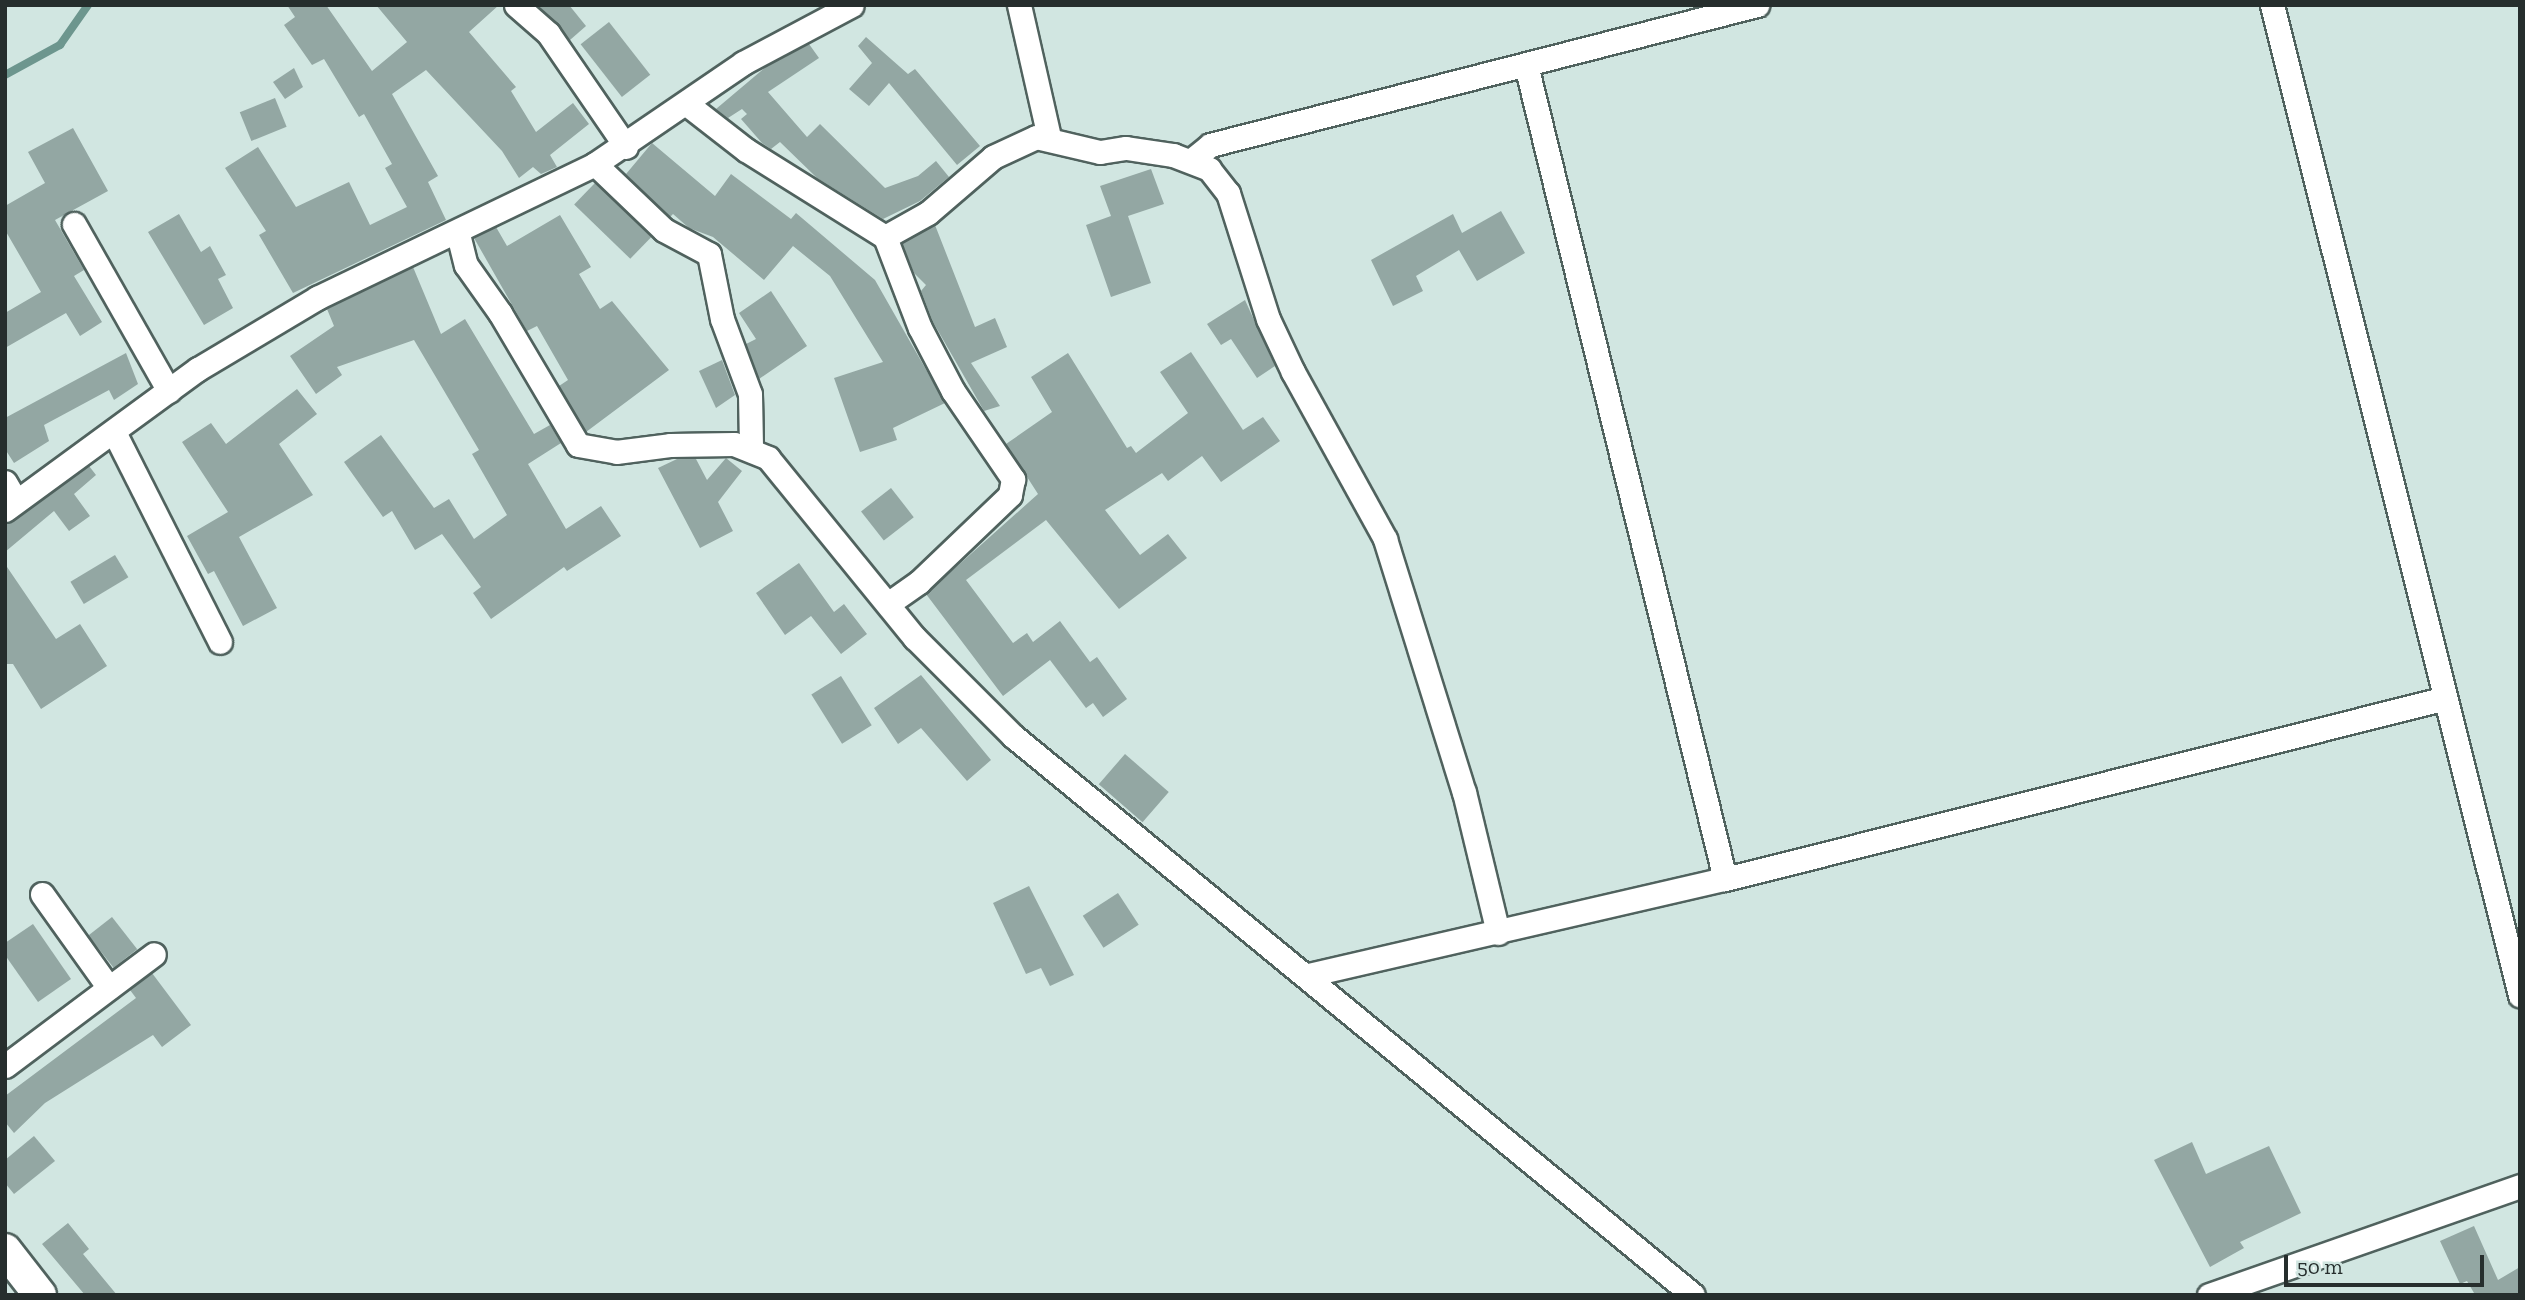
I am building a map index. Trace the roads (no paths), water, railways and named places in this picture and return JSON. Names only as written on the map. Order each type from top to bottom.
[{"type":"street","points":[[516,5],[548,33],[626,146]]},
{"type":"street","points":[[9,498],[114,432],[169,391],[317,298],[458,234],[595,164],[688,105],[743,64],[852,5]]},
{"type":"street","points":[[1019,5],[1049,137]]},
{"type":"street","points":[[1193,159],[1210,145],[1757,5]]},
{"type":"street","points":[[2272,5],[2520,995]]},
{"type":"street","points":[[1526,65],[1725,879]]},
{"type":"street","points":[[688,105],[746,150],[886,237],[920,328],[958,400],[1013,479],[1013,490],[919,582],[888,604]]},
{"type":"street","points":[[886,237],[936,206],[993,157],[1036,137],[1049,137],[1074,149],[1100,152],[1126,148],[1193,159],[1209,169],[1228,193],[1268,318],[1385,539],[1464,792],[1498,933]]},
{"type":"street","points":[[595,164],[664,230],[709,254],[722,319],[750,394],[751,448]]},
{"type":"street","points":[[74,224],[169,391]]},
{"type":"street","points":[[458,234],[466,265],[500,313],[578,445],[616,452],[670,445],[751,448],[768,458],[915,638],[1013,736],[1308,975],[1693,1295]]},
{"type":"street","points":[[114,432],[220,642]]},
{"type":"street","points":[[1308,975],[1725,879],[2445,698]]},
{"type":"street","points":[[42,894],[109,989]]},
{"type":"street","points":[[5,1066],[154,954]]},
{"type":"street","points":[[2210,1295],[2520,1186]]},
{"type":"street","points":[[5,1250],[40,1295]]},
{"type":"waterway","points":[[5,75],[60,45],[88,5]]}]
